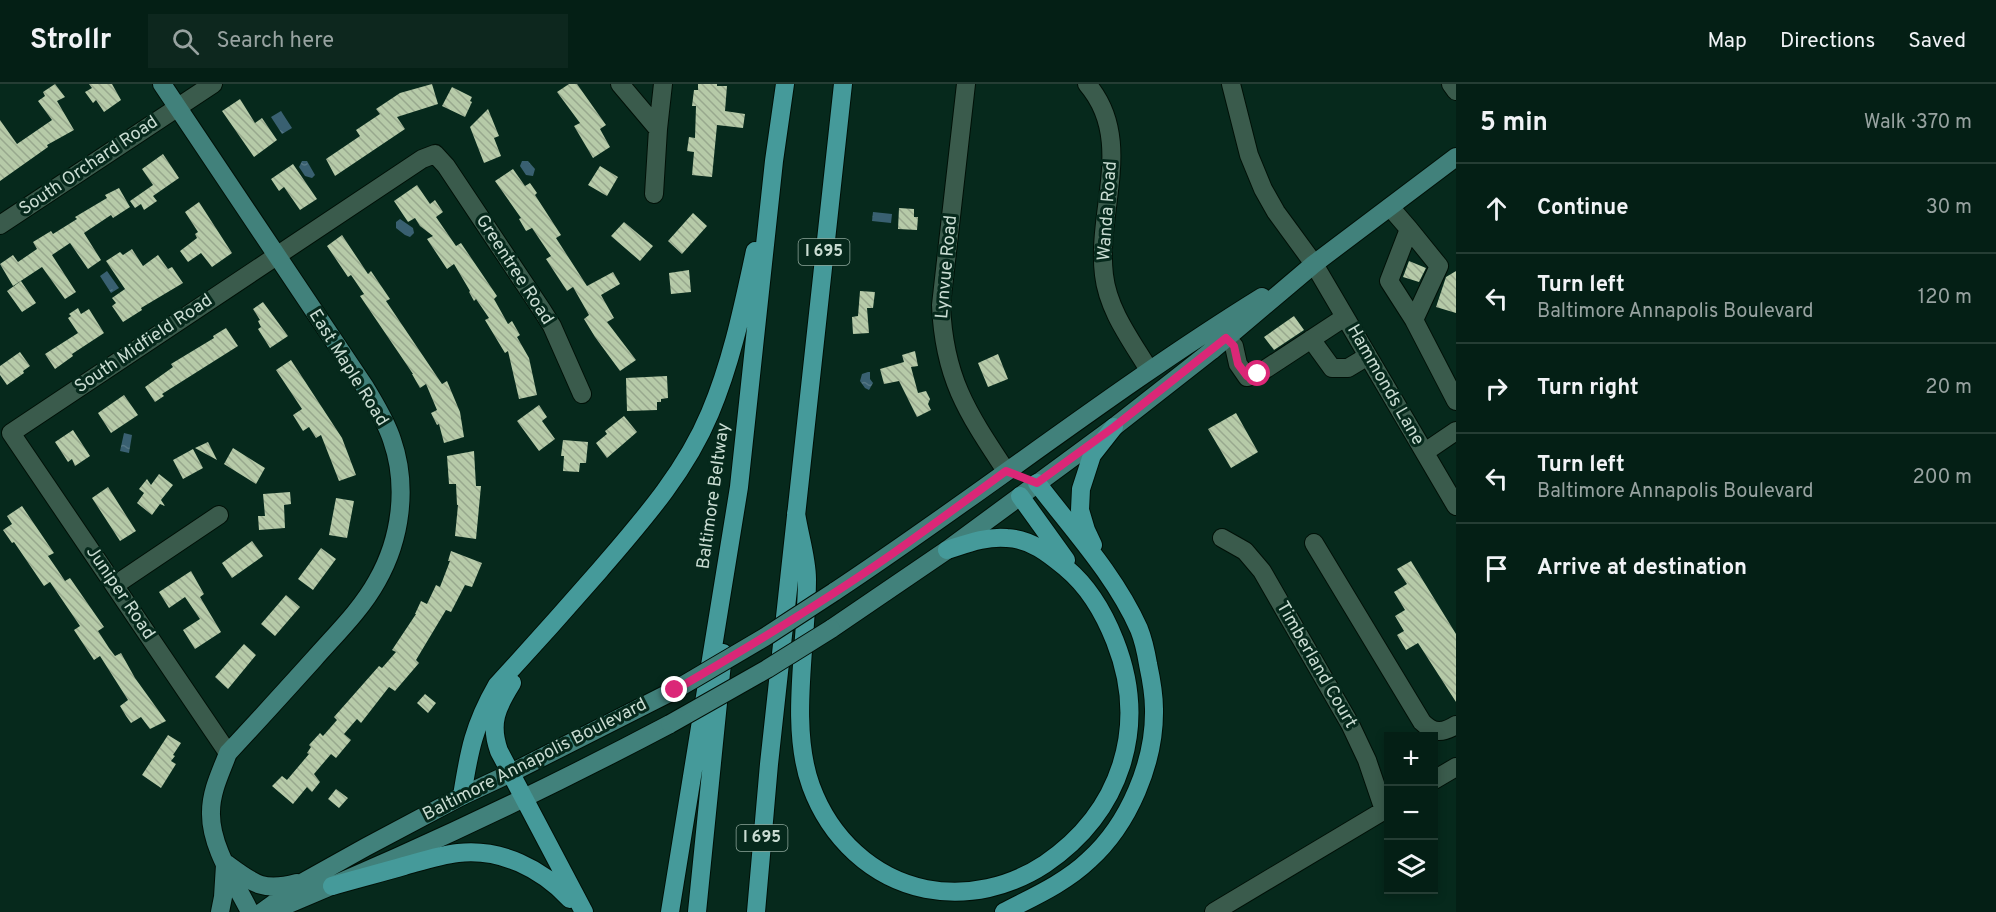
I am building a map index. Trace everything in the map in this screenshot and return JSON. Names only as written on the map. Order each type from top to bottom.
[{"type":"highway","name":"Baltimore Beltway","points":[[670,912],[739,487],[774,161],[785,84]]},
{"type":"highway","name":"I 695","points":[[756,912],[769,764],[843,84]]},
{"type":"highway","points":[[462,796],[473,733],[497,685],[543,636],[666,491],[690,453],[710,414],[735,339],[774,161]]},
{"type":"highway","points":[[1004,912],[1071,875],[1090,860],[1107,841],[1122,820],[1134,797],[1150,743],[1154,710],[1152,682],[1140,631],[1110,579],[1086,530],[1080,510],[1081,489],[1092,455],[1114,427]]},
{"type":"highway","points":[[1037,483],[1110,579]]},
{"type":"highway","points":[[698,912],[739,487]]},
{"type":"highway","points":[[796,513],[807,577],[801,722],[804,761],[811,787],[823,813],[851,850],[870,866],[914,886],[939,892],[988,890],[1035,871],[1077,839],[1097,816],[1112,790],[1122,765],[1129,733],[1126,677],[1111,629],[1096,603],[1020,496]]},
{"type":"highway","points":[[947,550],[988,538],[1009,537],[1030,543],[1047,553],[1080,580]]},
{"type":"highway","points":[[543,636],[507,691],[493,725],[494,738],[583,912]]},
{"type":"highway","points":[[744,912],[769,764]]},
{"type":"highway","points":[[332,886],[436,858],[460,853],[484,853],[510,859],[535,869],[557,884],[583,912]]},
{"type":"main road","name":"East Maple Road","points":[[162,84],[365,387],[381,414],[392,440],[400,472],[401,497],[398,528],[377,582],[356,610],[228,753],[219,776],[211,811],[212,829],[225,863],[250,912]]},
{"type":"main road","name":"Baltimore Annapolis Boulevard","points":[[269,912],[332,886],[524,798],[670,723],[767,669],[831,629],[947,550],[1114,427],[1314,264],[1456,157]]},
{"type":"main road","name":"Baltimore Annapolis Boulevard","points":[[262,912],[305,881],[462,796],[675,690],[765,637],[891,555],[1006,471],[1199,336],[1314,264]]},
{"type":"main road","points":[[1006,471],[1037,483]]},
{"type":"main road","points":[[1006,471],[1020,496]]},
{"type":"main road","points":[[225,863],[244,877],[264,886],[277,888],[305,881]]},
{"type":"main road","points":[[220,912],[224,897],[225,863]]},
{"type":"street","name":"South Orchard Road","points":[[0,225],[213,84]]},
{"type":"street","points":[[620,84],[658,129]]},
{"type":"street","points":[[654,194],[663,84]]},
{"type":"street","name":"Lynvue Road","points":[[966,84],[941,305],[942,336],[958,392],[972,419],[1006,471]]},
{"type":"street","name":"Wanda Road","points":[[1087,84],[1103,108],[1111,135],[1113,164],[1103,247],[1104,276],[1110,300],[1121,323],[1149,370]]},
{"type":"street","name":"Hammonds Lane","points":[[1231,84],[1249,155],[1263,189],[1276,212],[1314,264],[1456,506]]},
{"type":"street","points":[[1450,84],[1456,91]]},
{"type":"street","name":"South Midfield Road","points":[[11,433],[276,255],[422,159],[435,154]]},
{"type":"street","name":"Greentree Road","points":[[435,154],[446,166],[552,326],[582,394]]},
{"type":"street","points":[[1390,207],[1439,266],[1414,320]]},
{"type":"street","points":[[1409,229],[1389,281],[1414,320],[1456,401]]},
{"type":"street","points":[[1226,338],[1234,346],[1238,364],[1247,376],[1258,374],[1345,317]]},
{"type":"street","points":[[1311,339],[1332,368],[1348,368],[1368,356]]},
{"type":"street","points":[[1425,452],[1456,431]]},
{"type":"street","name":"Juniper Road","points":[[11,433],[228,753]]},
{"type":"street","points":[[115,585],[219,515]]},
{"type":"street","name":"Timberland Court","points":[[1222,538],[1245,551],[1262,571],[1350,724],[1384,804]]},
{"type":"street","points":[[1314,543],[1422,722],[1433,731],[1440,732],[1456,725]]},
{"type":"street","points":[[1438,778],[1456,767]]},
{"type":"street","points":[[1214,912],[1384,810]]},
{"type":"water","points":[[281,111],[292,128],[282,134],[271,117]]},
{"type":"water","points":[[302,161],[307,161],[315,175],[312,178],[305,176],[299,167]]},
{"type":"water","points":[[522,161],[528,161],[535,169],[533,176],[526,175],[520,166]]},
{"type":"water","points":[[873,212],[892,214],[891,223],[872,221]]},
{"type":"water","points":[[400,219],[413,228],[414,233],[410,237],[396,228],[396,222]]},
{"type":"water","points":[[107,271],[119,288],[111,293],[100,276]]},
{"type":"water","points":[[870,372],[870,379],[873,383],[869,390],[860,381],[862,374]]},
{"type":"water","points":[[124,433],[132,435],[129,453],[120,451]]},
{"type":"building","points":[[55,84],[65,97],[57,101],[74,130],[47,145],[48,147],[0,181],[0,120],[17,144],[52,120],[38,101],[45,96],[43,92]]},
{"type":"building","points":[[89,84],[112,84],[121,100],[104,112],[96,100],[93,103],[85,92],[92,88]]},
{"type":"building","points":[[432,84],[438,104],[397,117],[405,129],[335,176],[326,159],[360,136],[356,130],[380,114],[376,109],[400,93]]},
{"type":"building","points":[[569,84],[577,84],[606,125],[600,129],[610,147],[593,158],[574,126],[580,123],[557,92]]},
{"type":"building","points":[[698,84],[727,86],[725,111],[745,114],[743,128],[717,125],[712,177],[692,175],[694,152],[687,151],[689,137],[695,138],[696,106],[692,106],[694,90],[698,90]]},
{"type":"building","points":[[452,87],[472,97],[465,117],[442,106]]},
{"type":"building","points":[[240,99],[255,123],[262,118],[277,140],[254,157],[222,111]]},
{"type":"building","points":[[488,109],[499,136],[494,138],[501,156],[484,163],[470,127]]},
{"type":"building","points":[[163,154],[179,178],[153,196],[157,201],[144,210],[141,204],[135,208],[130,201],[153,185],[142,169]]},
{"type":"building","points":[[293,164],[317,199],[300,210],[284,187],[279,191],[271,179]]},
{"type":"building","points":[[600,166],[618,177],[607,196],[588,185]]},
{"type":"building","points":[[513,169],[525,186],[530,183],[537,193],[535,195],[561,235],[556,238],[587,286],[613,272],[620,284],[601,295],[614,318],[607,322],[636,360],[620,371],[584,319],[589,315],[573,287],[567,291],[546,259],[551,256],[532,228],[526,231],[519,219],[521,218],[495,181]]},
{"type":"building","points":[[417,185],[430,204],[435,200],[443,212],[436,217],[456,246],[461,243],[497,296],[494,299],[508,324],[512,321],[520,335],[517,337],[529,358],[537,395],[519,399],[508,351],[505,353],[485,320],[489,318],[476,299],[474,301],[454,264],[447,269],[427,239],[433,236],[420,226],[415,218],[408,222],[394,201]]},
{"type":"building","points":[[119,188],[130,207],[113,218],[111,215],[84,233],[101,260],[88,269],[70,243],[52,255],[76,292],[65,299],[42,267],[13,286],[0,264],[13,255],[18,262],[37,249],[33,242],[51,231],[53,234],[77,219],[75,217],[107,198],[105,195]]},
{"type":"building","points":[[199,202],[232,253],[212,267],[201,253],[188,262],[180,251],[197,238],[195,234],[198,232],[185,212]]},
{"type":"building","points":[[899,208],[914,209],[914,217],[918,217],[917,230],[898,229]]},
{"type":"building","points":[[693,213],[707,226],[682,254],[668,241]]},
{"type":"building","points":[[624,222],[653,246],[640,261],[611,236]]},
{"type":"building","points":[[342,235],[368,274],[371,271],[390,299],[386,301],[442,384],[447,381],[460,412],[464,437],[444,443],[439,424],[437,425],[431,413],[437,410],[426,384],[420,388],[360,296],[364,294],[351,275],[348,277],[327,246]]},
{"type":"building","points":[[132,249],[143,266],[158,255],[168,269],[172,267],[183,283],[141,308],[142,310],[123,322],[112,306],[116,303],[112,298],[125,289],[106,261],[120,252],[123,255]]},
{"type":"building","points":[[1409,261],[1426,268],[1419,282],[1403,277]]},
{"type":"building","points":[[689,270],[691,292],[671,294],[669,273]]},
{"type":"building","points":[[1456,271],[1456,313],[1436,307],[1446,277]]},
{"type":"building","points":[[21,281],[36,303],[22,312],[7,291]]},
{"type":"building","points":[[860,291],[875,292],[873,308],[867,308],[869,333],[853,334],[852,317],[858,316]]},
{"type":"building","points":[[263,302],[288,336],[270,348],[258,329],[261,327],[258,321],[260,320],[253,309]]},
{"type":"building","points":[[78,308],[81,314],[89,309],[104,333],[72,354],[73,356],[55,369],[45,354],[78,333],[68,318],[71,316],[69,314]]},
{"type":"building","points":[[1294,316],[1304,330],[1274,350],[1264,337]]},
{"type":"building","points":[[226,328],[238,346],[162,394],[164,396],[155,402],[145,387],[173,367],[171,364]]},
{"type":"building","points":[[915,351],[918,366],[911,367],[918,393],[926,391],[930,399],[928,404],[931,410],[917,417],[899,381],[884,384],[880,369],[904,362],[902,355]]},
{"type":"building","points":[[20,352],[30,366],[7,385],[0,375],[0,366]]},
{"type":"building","points":[[998,354],[1008,379],[988,387],[978,363]]},
{"type":"building","points":[[291,360],[342,438],[356,475],[339,481],[321,435],[316,438],[309,427],[303,431],[293,415],[302,409],[276,370]]},
{"type":"building","points":[[667,376],[668,398],[657,402],[657,410],[627,411],[626,378]]},
{"type":"building","points":[[124,395],[138,415],[111,433],[98,413]]},
{"type":"building","points":[[539,405],[547,417],[542,421],[555,439],[539,451],[517,421]]},
{"type":"building","points":[[1236,413],[1258,452],[1231,468],[1208,429]]},
{"type":"building","points":[[624,416],[637,432],[607,458],[596,443],[607,434],[605,431]]},
{"type":"building","points":[[73,430],[90,456],[75,466],[72,459],[68,462],[55,442]]},
{"type":"building","points":[[563,440],[588,442],[586,463],[580,463],[579,472],[563,471],[564,456],[561,456]]},
{"type":"building","points":[[208,442],[217,460],[195,448]]},
{"type":"building","points":[[233,448],[265,468],[256,484],[224,464]]},
{"type":"building","points":[[193,449],[203,468],[183,479],[173,460]]},
{"type":"building","points":[[474,451],[476,486],[481,486],[476,539],[455,536],[458,505],[456,484],[449,484],[447,456]]},
{"type":"building","points":[[159,474],[173,485],[161,500],[165,506],[160,504],[152,515],[137,503],[144,493],[139,489],[147,479],[151,485]]},
{"type":"building","points":[[108,487],[136,531],[120,541],[92,498]]},
{"type":"building","points":[[290,492],[291,504],[284,505],[285,528],[259,530],[258,516],[265,516],[263,494]]},
{"type":"building","points":[[336,498],[354,501],[347,538],[329,535]]},
{"type":"building","points":[[22,506],[54,553],[48,556],[65,581],[70,578],[104,627],[98,631],[109,648],[115,656],[121,653],[135,678],[166,721],[150,729],[141,717],[131,723],[126,716],[120,706],[128,700],[100,656],[94,660],[74,630],[80,626],[50,582],[44,586],[3,530],[12,524],[7,516]]},
{"type":"building","points":[[252,541],[263,556],[232,578],[222,563]]},
{"type":"building","points":[[321,548],[336,559],[313,590],[298,579]]},
{"type":"building","points":[[451,551],[482,563],[472,587],[465,585],[451,612],[446,610],[416,660],[419,663],[395,691],[389,687],[361,723],[357,719],[344,734],[351,740],[336,758],[331,754],[314,774],[320,782],[312,792],[307,787],[293,804],[272,786],[282,776],[287,780],[309,754],[307,753],[311,747],[309,745],[320,733],[323,736],[337,720],[334,717],[379,666],[382,668],[396,652],[392,650],[416,614],[421,601],[427,604],[436,585],[440,587],[450,561],[448,561]]},
{"type":"building","points":[[1411,561],[1456,634],[1456,702],[1418,643],[1406,650],[1397,635],[1404,631],[1395,616],[1405,610],[1394,592],[1407,584],[1397,569]]},
{"type":"building","points":[[191,571],[204,594],[200,597],[221,632],[195,649],[183,630],[200,619],[185,597],[169,608],[159,592]]},
{"type":"building","points":[[286,595],[300,607],[275,636],[261,624]]},
{"type":"building","points":[[244,644],[256,655],[228,689],[215,677]]},
{"type":"building","points":[[425,694],[436,703],[428,713],[417,703]]},
{"type":"building","points":[[168,735],[181,743],[171,761],[176,764],[161,788],[142,775]]},
{"type":"building","points":[[336,789],[348,798],[339,808],[328,799]]},
{"type":"route","points":[[675,690],[765,637],[891,555],[1006,471],[1037,483],[1114,427],[1226,338],[1234,346],[1238,364],[1247,376],[1258,374]]}]
